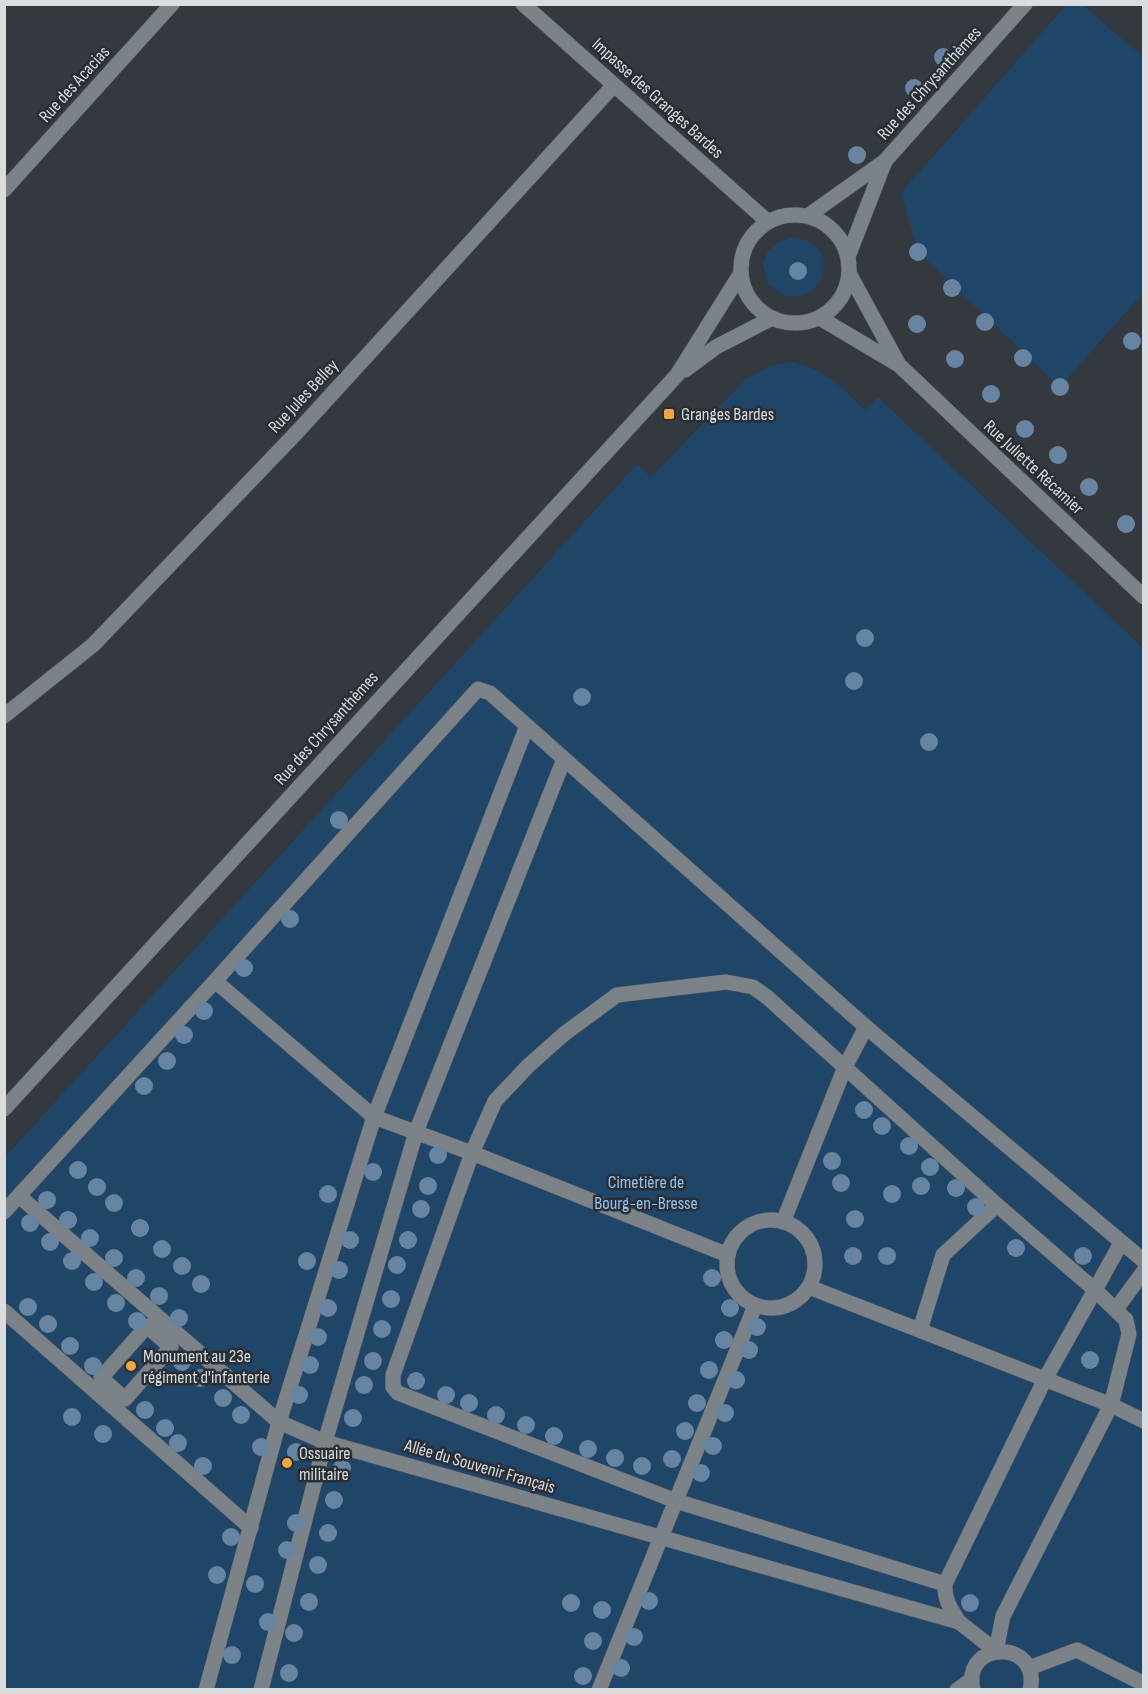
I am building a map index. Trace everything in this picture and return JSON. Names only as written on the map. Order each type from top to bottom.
[{"type":"street","name":"Rue des Acacias","points":[[4,190],[172,4]]},
{"type":"street","name":"Impasse des Granges Bardes","points":[[523,4],[767,221]]},
{"type":"street","name":"Rue des Chrysanthèmes","points":[[809,215],[885,161],[1025,4]]},
{"type":"street","name":"Rue Jules Belley","points":[[4,716],[93,645],[299,430],[614,86]]},
{"type":"street","name":"Rue des Chrysanthèmes","points":[[849,254],[885,161]]},
{"type":"street","points":[[787,214],[809,215],[834,229],[849,254],[850,275],[840,300],[820,318],[804,323],[788,323],[772,318],[755,306],[744,288],[741,258],[750,238],[767,221],[787,214]]},
{"type":"street","name":"Rue des Chrysanthèmes","points":[[4,1108],[677,375],[741,273]]},
{"type":"street","name":"Rue Juliette Récamier","points":[[850,275],[899,365]]},
{"type":"street","name":"Rue des Chrysanthèmes","points":[[677,375],[716,347],[772,318]]},
{"type":"street","name":"Rue Juliette Récamier","points":[[820,318],[899,365],[1143,597]]},
{"type":"street","points":[[4,1212],[478,690],[490,693],[866,1028],[1143,1261]]},
{"type":"street","points":[[206,1689],[279,1422],[374,1116],[527,726]]},
{"type":"street","points":[[261,1689],[325,1442],[416,1132],[564,759]]},
{"type":"street","points":[[215,981],[374,1116],[728,1255]]},
{"type":"street","points":[[945,1584],[676,1501],[398,1393],[393,1387],[393,1375],[472,1153],[495,1101],[528,1066],[564,1034],[617,995],[726,982],[753,987],[1095,1290],[1125,1320],[1130,1334],[1111,1405],[1003,1616],[996,1651]]},
{"type":"street","points":[[783,1222],[845,1067],[866,1028]]},
{"type":"street","name":"Allée du Souvenir Français","points":[[19,1196],[279,1422],[325,1442],[960,1622],[996,1651]]},
{"type":"street","points":[[920,1330],[943,1255],[997,1205]]},
{"type":"street","points":[[765,1221],[783,1222],[797,1229],[808,1241],[814,1256],[814,1272],[809,1287],[791,1304],[780,1308],[755,1306],[736,1291],[730,1280],[727,1268],[728,1255],[732,1244],[748,1227],[765,1221]]},
{"type":"street","points":[[960,1622],[947,1603],[944,1594],[945,1584],[1045,1379],[1121,1243]]},
{"type":"street","points":[[1116,1309],[1143,1271]]},
{"type":"street","points":[[809,1287],[1111,1405],[1143,1422]]},
{"type":"street","points":[[599,1689],[755,1306]]},
{"type":"street","points":[[4,1311],[251,1528]]},
{"type":"street","points":[[147,1326],[171,1347],[125,1399],[101,1378],[147,1326]]},
{"type":"street","points":[[1029,1668],[1077,1650],[1143,1684]]},
{"type":"street","points":[[957,1689],[972,1685],[976,1664],[996,1651],[1016,1654],[1024,1660],[1031,1677],[1030,1689]]},
{"type":"green space","points":[[1067,4],[1083,5],[1143,57],[1144,292],[1060,387],[918,252],[901,193]]},
{"type":"green space","points":[[794,237],[810,242],[819,248],[824,263],[823,271],[821,279],[810,292],[803,295],[784,296],[768,284],[763,264],[768,251],[778,243]]},
{"type":"green space","name":"Cimetière de Bourg-en-Bresse","points":[[791,362],[823,374],[840,386],[865,410],[878,397],[1143,648],[1143,1689],[5,1689],[4,1158],[637,464],[651,477],[746,379],[770,366]]},
{"type":"place","name":"Granges Bardes","points":[[669,414]]},
{"type":"place","name":"Monument au 23e régiment d'infanterie","points":[[131,1366]]},
{"type":"place","name":"Ossuaire militaire","points":[[287,1463]]}]
